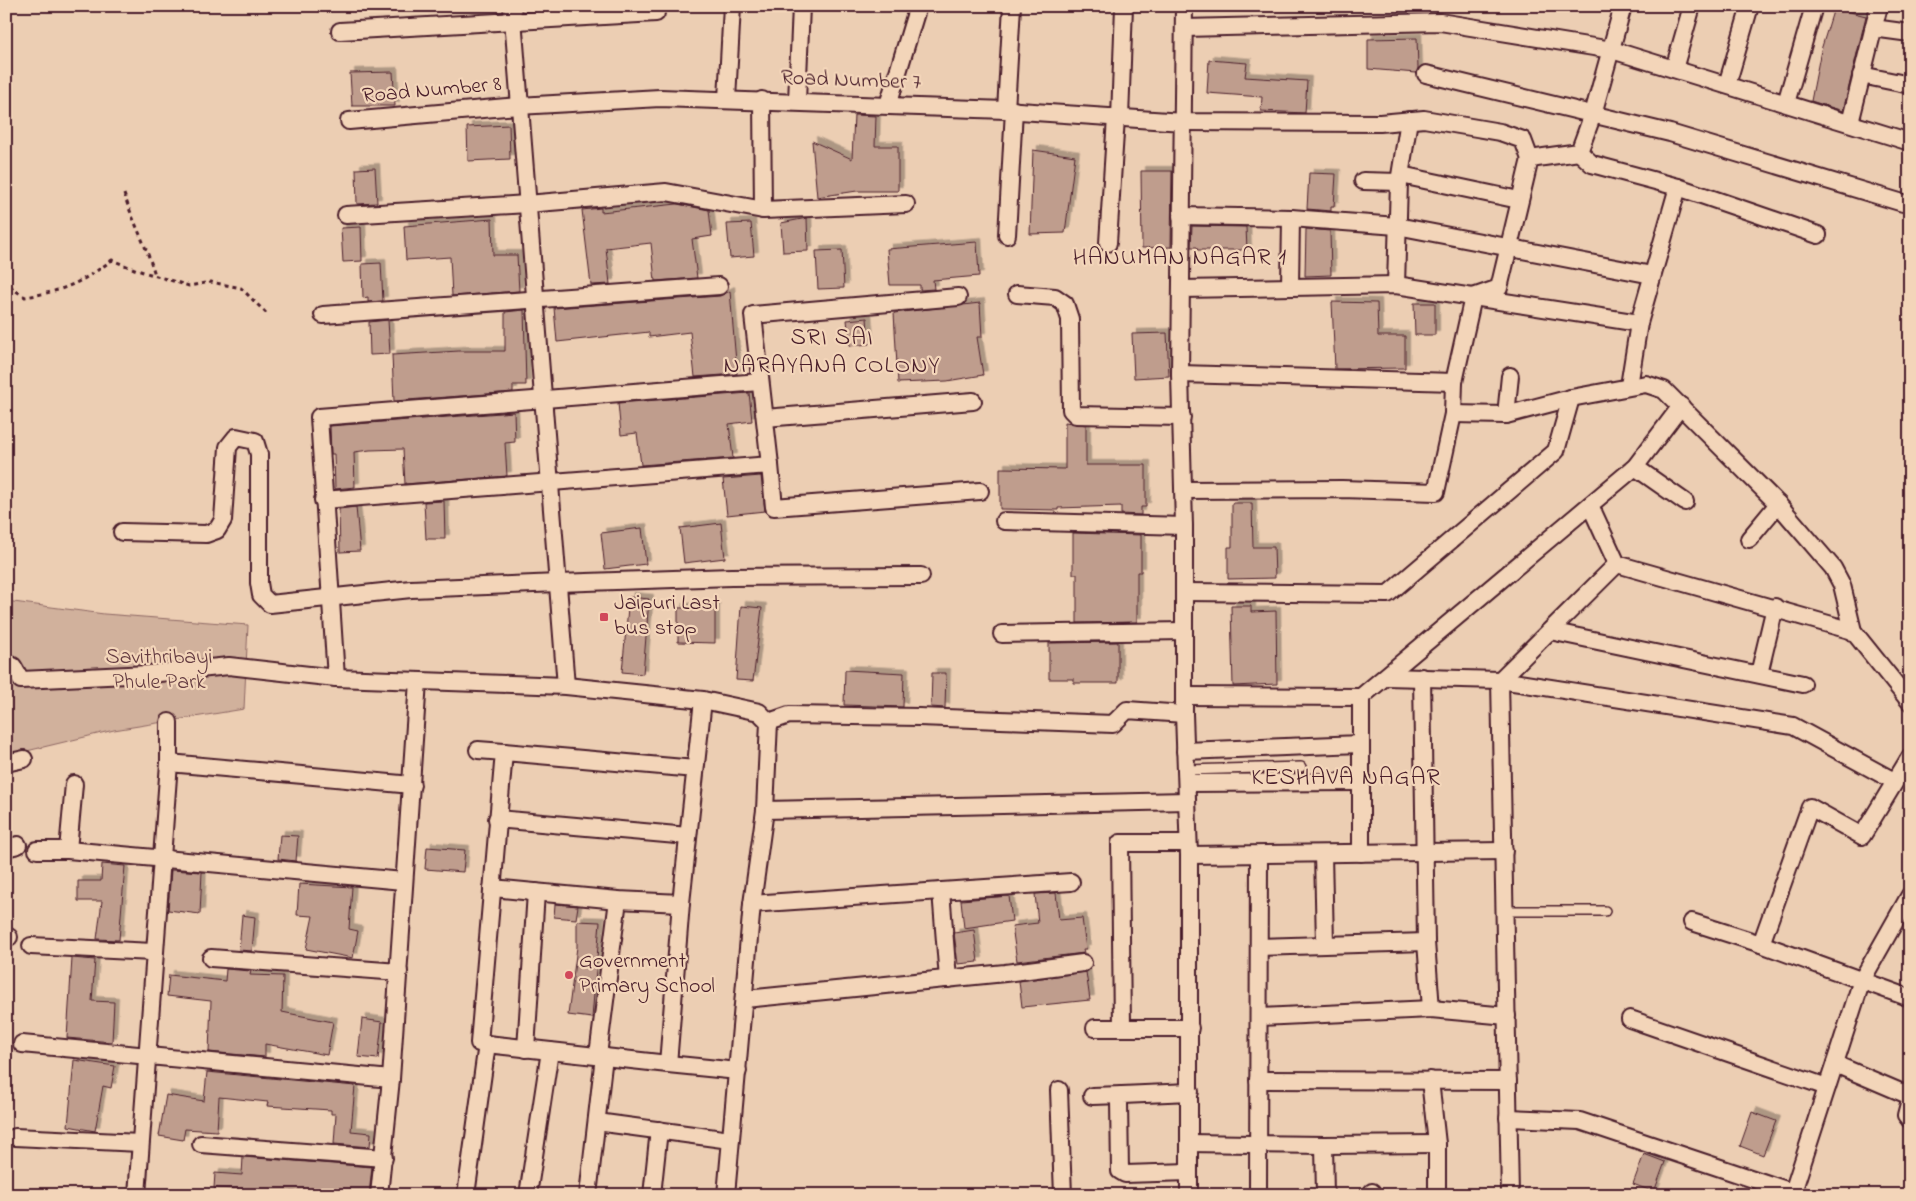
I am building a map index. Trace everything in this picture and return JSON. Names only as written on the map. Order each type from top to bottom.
[{"type":"street","points":[[728,99],[732,6]]},
{"type":"street","points":[[797,101],[801,6]]},
{"type":"street","points":[[888,105],[918,6]]},
{"type":"street","points":[[1007,235],[1012,6]]},
{"type":"street","points":[[1108,243],[1124,6]]},
{"type":"street","points":[[1184,6],[1180,374],[1184,490],[1184,714],[1189,849],[1189,1195]]},
{"type":"street","points":[[1579,152],[1593,114],[1623,6]]},
{"type":"street","points":[[1674,69],[1692,6]]},
{"type":"street","points":[[1727,85],[1750,6]]},
{"type":"street","points":[[1786,103],[1814,6]]},
{"type":"street","points":[[1850,123],[1879,6]]},
{"type":"street","points":[[340,31],[512,13],[656,13]]},
{"type":"street","points":[[512,13],[566,686]]},
{"type":"street","points":[[1184,28],[1440,22],[1612,50],[1910,142]]},
{"type":"street","points":[[1873,28],[1910,33]]},
{"type":"street","points":[[1426,74],[1670,133],[1903,203]]},
{"type":"street","points":[[1861,75],[1910,85]]},
{"type":"street","name":"Road Number 7","points":[[518,106],[660,98],[797,101],[1010,110],[1183,122],[1380,122],[1424,119],[1500,132],[1523,140],[1530,159]]},
{"type":"street","points":[[762,100],[764,210]]},
{"type":"street","name":"Road Number 8","points":[[349,121],[518,106]]},
{"type":"street","points":[[1396,285],[1400,179],[1409,120]]},
{"type":"street","points":[[1473,297],[1499,288],[1530,159],[1579,152]]},
{"type":"street","points":[[1579,152],[1592,164],[1678,188],[1818,235]]},
{"type":"street","points":[[1363,181],[1400,179],[1519,200]]},
{"type":"street","points":[[1628,386],[1639,323],[1678,188]]},
{"type":"street","points":[[346,215],[527,204],[666,192],[764,210],[906,204]]},
{"type":"street","points":[[1181,216],[1291,218],[1397,226],[1652,275]]},
{"type":"street","points":[[1290,287],[1291,218]]},
{"type":"street","points":[[1182,289],[1396,285],[1639,323]]},
{"type":"street","points":[[323,315],[719,286]]},
{"type":"street","points":[[1017,294],[1054,297],[1065,304],[1070,318],[1071,410],[1076,415],[1182,417]]},
{"type":"street","points":[[1184,490],[1342,489],[1436,492],[1453,414],[1454,382],[1473,297]]},
{"type":"street","points":[[958,298],[753,315],[766,418],[774,507],[980,491]]},
{"type":"street","points":[[1180,374],[1454,382]]},
{"type":"street","points":[[1506,415],[1510,376]]},
{"type":"street","points":[[336,678],[329,598],[319,417],[760,382]]},
{"type":"street","points":[[1453,414],[1506,415],[1571,398],[1628,386],[1646,384],[1664,390],[1778,504],[1833,568],[1842,585],[1853,631],[1910,702]]},
{"type":"street","points":[[1184,592],[1388,594],[1556,451],[1571,398]]},
{"type":"street","points":[[766,418],[973,401]]},
{"type":"street","points":[[1185,696],[1361,697],[1635,467],[1680,406]]},
{"type":"street","points":[[122,532],[206,534],[217,530],[223,520],[228,447],[236,437],[255,441],[259,454],[258,583],[262,596],[270,604],[411,589],[731,577],[920,576]]},
{"type":"street","points":[[323,500],[550,484],[770,465]]},
{"type":"street","points":[[1635,467],[1685,502]]},
{"type":"street","points":[[1748,538],[1778,504]]},
{"type":"street","points":[[1590,505],[1618,564],[1853,631]]},
{"type":"street","points":[[1004,521],[1184,526]]},
{"type":"street","points":[[1510,1195],[1500,680],[1618,564]]},
{"type":"street","points":[[1759,674],[1774,607]]},
{"type":"street","points":[[1002,634],[1184,631]]},
{"type":"street","points":[[1550,631],[1803,684]]},
{"type":"street","points":[[6,663],[13,666],[21,680],[149,674],[229,666],[336,678],[566,686],[703,700],[759,712],[769,722],[765,810],[752,904],[746,999],[730,1140],[726,1195]]},
{"type":"street","points":[[1386,677],[1500,680],[1794,726],[1894,781]]},
{"type":"street","points":[[1422,677],[1426,942],[1430,1009]]},
{"type":"street","points":[[379,1195],[391,1078],[418,681]]},
{"type":"street","points":[[1361,697],[1361,853]]},
{"type":"street","points":[[668,1064],[681,903],[703,700]]},
{"type":"street","points":[[769,722],[789,715],[919,717],[1113,724],[1127,710],[1184,714]]},
{"type":"street","points":[[138,1195],[140,1143],[169,763],[169,722]]},
{"type":"street","points":[[1185,751],[1360,744]]},
{"type":"street","points":[[478,750],[696,770]]},
{"type":"street","points":[[504,752],[479,1043],[738,1071]]},
{"type":"street","points":[[1761,944],[1810,807],[1862,836],[1910,757]]},
{"type":"street","points":[[6,763],[24,759]]},
{"type":"street","points":[[169,763],[412,785]]},
{"type":"street","points":[[1187,776],[1360,782]]},
{"type":"street","points":[[68,850],[74,784]]},
{"type":"street","points":[[765,810],[1186,801]]},
{"type":"street","points":[[497,819],[688,836]]},
{"type":"street","points":[[1122,1027],[1120,843],[1259,855],[1504,851]]},
{"type":"street","points":[[37,850],[68,850],[403,881]]},
{"type":"street","points":[[1323,854],[1325,944]]},
{"type":"street","points":[[1258,1195],[1259,855]]},
{"type":"street","points":[[752,904],[1071,882]]},
{"type":"street","points":[[492,888],[618,900],[681,903]]},
{"type":"street","points":[[941,891],[948,979]]},
{"type":"street","points":[[526,1048],[536,892]]},
{"type":"street","points":[[1508,1118],[1580,1120],[1795,1194],[1862,980],[1910,895]]},
{"type":"street","points":[[588,1195],[597,1122],[601,1056],[618,900]]},
{"type":"street","points":[[1692,922],[1761,944],[1910,998]]},
{"type":"street","points":[[1259,947],[1426,942]]},
{"type":"street","points":[[31,946],[154,952]]},
{"type":"street","points":[[211,958],[399,972]]},
{"type":"street","points":[[746,999],[948,979],[1083,963]]},
{"type":"street","points":[[1258,1017],[1430,1009],[1507,1016]]},
{"type":"street","points":[[1630,1019],[1828,1087]]},
{"type":"street","points":[[1095,1028],[1190,1028]]},
{"type":"street","points":[[22,1044],[148,1054],[391,1078]]},
{"type":"street","points":[[466,1195],[487,1044]]},
{"type":"street","points":[[528,1195],[550,1051]]},
{"type":"street","points":[[1835,1064],[1910,1096]]},
{"type":"street","points":[[1258,1080],[1508,1081]]},
{"type":"street","points":[[1430,1080],[1437,1144],[1437,1195]]},
{"type":"street","points":[[1060,1090],[1063,1195]]},
{"type":"street","points":[[1092,1096],[1190,1092]]},
{"type":"street","points":[[1122,1095],[1119,1102],[1120,1171],[1125,1174],[1189,1172]]},
{"type":"street","points":[[1910,1100],[1906,1115],[1910,1120]]},
{"type":"street","points":[[597,1122],[730,1140]]},
{"type":"street","points":[[652,1195],[659,1130]]},
{"type":"street","points":[[15,1137],[140,1143]]},
{"type":"street","points":[[1189,1143],[1258,1145],[1437,1144]]},
{"type":"street","points":[[201,1144],[384,1158]]},
{"type":"street","points":[[1324,1145],[1324,1195]]},
{"type":"lane","points":[[1187,776],[1300,767]]},
{"type":"lane","points":[[1505,911],[1606,911]]},
{"type":"path","points":[[124,194],[130,213],[149,253],[155,276]]},
{"type":"path","points":[[6,279],[13,289],[25,297],[50,293],[78,284],[112,260],[155,276],[190,286],[211,282],[241,288],[267,314]]},
{"type":"green space","name":"Savithribayi Phule Park","points":[[6,601],[104,614],[248,625],[244,709],[114,730],[6,756]]},
{"type":"building","points":[[1834,8],[1866,16],[1843,111],[1811,101],[1821,50]]},
{"type":"building","points":[[1417,38],[1418,68],[1416,73],[1368,69],[1368,39]]},
{"type":"building","points":[[1209,60],[1247,63],[1245,77],[1307,81],[1305,113],[1261,111],[1262,97],[1207,93]]},
{"type":"building","points":[[393,72],[395,106],[352,106],[350,73]]},
{"type":"building","points":[[854,115],[876,116],[875,146],[898,146],[898,191],[857,191],[817,197],[812,141],[852,159]]},
{"type":"building","points":[[509,125],[510,159],[468,161],[467,127]]},
{"type":"building","points":[[1033,150],[1075,156],[1065,233],[1030,234]]},
{"type":"building","points":[[375,168],[377,203],[357,204],[356,169]]},
{"type":"building","points":[[1141,171],[1172,171],[1171,247],[1142,248]]},
{"type":"building","points":[[1309,173],[1336,174],[1334,206],[1331,206],[1331,211],[1307,209]]},
{"type":"building","points":[[677,204],[709,210],[712,236],[692,239],[697,278],[655,281],[651,243],[606,248],[610,284],[591,285],[582,210],[601,208],[601,212]]},
{"type":"building","points":[[807,218],[808,251],[783,252],[781,223]]},
{"type":"building","points":[[492,219],[493,255],[517,255],[519,291],[452,296],[450,257],[406,260],[404,226]]},
{"type":"building","points":[[751,223],[754,256],[730,258],[727,224]]},
{"type":"building","points":[[1192,226],[1246,227],[1247,250],[1197,250],[1197,247],[1191,247]]},
{"type":"building","points":[[361,227],[362,261],[343,262],[341,228]]},
{"type":"building","points":[[1306,229],[1330,231],[1331,275],[1305,276]]},
{"type":"building","points":[[977,242],[979,276],[933,280],[934,289],[920,290],[920,285],[890,285],[887,249]]},
{"type":"building","points":[[842,250],[844,288],[818,289],[816,251]]},
{"type":"building","points":[[381,263],[383,301],[368,302],[368,297],[363,298],[362,264]]},
{"type":"building","points":[[730,291],[737,374],[695,377],[690,332],[649,337],[649,332],[557,342],[554,308],[720,296]]},
{"type":"building","points":[[1332,302],[1377,303],[1378,336],[1405,336],[1405,368],[1335,369]]},
{"type":"building","points":[[980,303],[982,337],[977,337],[983,375],[947,381],[898,383],[894,313]]},
{"type":"building","points":[[1414,303],[1435,303],[1435,335],[1415,335]]},
{"type":"building","points":[[524,310],[526,385],[513,385],[513,392],[394,401],[392,355],[459,351],[505,351],[505,312]]},
{"type":"building","points":[[867,318],[869,344],[850,346],[847,320]]},
{"type":"building","points":[[388,320],[390,354],[370,355],[369,322]]},
{"type":"building","points":[[1167,333],[1169,376],[1134,378],[1132,334]]},
{"type":"building","points":[[749,393],[752,421],[729,424],[733,458],[641,465],[637,433],[621,435],[618,403]]},
{"type":"building","points":[[514,412],[515,442],[505,443],[507,476],[405,484],[403,449],[370,450],[354,452],[355,487],[335,489],[334,454],[331,454],[330,426]]},
{"type":"building","points":[[1065,422],[1086,425],[1086,465],[1146,465],[1146,507],[1141,507],[1141,515],[1121,514],[1121,506],[1058,508],[1058,510],[1000,509],[1000,468],[1065,469]]},
{"type":"building","points":[[761,476],[765,511],[727,515],[723,479]]},
{"type":"building","points":[[444,501],[445,539],[426,539],[424,502]]},
{"type":"building","points":[[1232,503],[1252,503],[1253,547],[1274,547],[1275,578],[1228,579],[1228,547],[1232,547]]},
{"type":"building","points":[[356,507],[360,551],[340,552],[339,509]]},
{"type":"building","points":[[721,523],[725,558],[684,563],[680,528]]},
{"type":"building","points":[[642,528],[646,564],[605,569],[601,533]]},
{"type":"building","points":[[1073,533],[1141,535],[1141,572],[1137,572],[1137,622],[1077,623],[1077,574],[1073,574]]},
{"type":"building","points":[[629,597],[649,599],[643,674],[622,672]]},
{"type":"building","points":[[741,606],[762,608],[753,681],[736,680]]},
{"type":"building","points":[[1231,606],[1251,606],[1251,612],[1276,611],[1277,684],[1233,686]]},
{"type":"building","points":[[715,607],[715,643],[678,642],[678,608]]},
{"type":"building","points":[[1118,642],[1118,683],[1074,683],[1074,679],[1049,679],[1049,643]]},
{"type":"building","points":[[845,670],[904,673],[903,707],[844,705]]},
{"type":"building","points":[[932,673],[946,673],[945,708],[931,707]]},
{"type":"building","points":[[280,835],[298,836],[296,861],[278,859]]},
{"type":"building","points":[[427,847],[465,850],[463,872],[425,869]]},
{"type":"building","points":[[102,864],[125,866],[119,940],[97,939],[102,901],[78,901],[78,881],[101,881]]},
{"type":"building","points":[[171,870],[202,872],[200,914],[168,910]]},
{"type":"building","points":[[299,884],[352,887],[349,929],[358,931],[353,958],[306,949],[313,916],[297,915]]},
{"type":"building","points":[[1056,893],[1059,920],[1082,918],[1086,949],[1083,949],[1084,953],[1017,961],[1012,926],[1038,923],[1035,894]]},
{"type":"building","points":[[1009,896],[1012,921],[964,928],[961,900]]},
{"type":"building","points":[[555,904],[578,906],[576,919],[554,917]]},
{"type":"building","points":[[242,915],[255,917],[252,951],[239,950]]},
{"type":"building","points":[[577,921],[600,922],[592,1018],[568,1015],[577,947]]},
{"type":"building","points":[[974,930],[978,962],[958,964],[954,933]]},
{"type":"building","points":[[72,958],[95,960],[92,1001],[114,1002],[112,1042],[67,1038]]},
{"type":"building","points":[[226,969],[251,971],[250,975],[283,976],[282,1012],[333,1022],[327,1055],[265,1044],[265,1057],[209,1052],[211,1001],[167,996],[169,975],[225,981]]},
{"type":"building","points":[[1086,972],[1090,1000],[1022,1007],[1019,981]]},
{"type":"building","points":[[362,1019],[382,1022],[378,1059],[358,1057]]},
{"type":"building","points":[[74,1060],[115,1066],[111,1088],[103,1086],[95,1131],[68,1126]]},
{"type":"building","points":[[207,1072],[355,1086],[351,1131],[371,1133],[370,1147],[334,1144],[336,1114],[331,1114],[331,1110],[267,1106],[268,1102],[219,1097],[217,1131],[185,1129],[183,1140],[159,1136],[166,1095],[204,1101]]},
{"type":"building","points":[[1752,1112],[1776,1121],[1763,1155],[1740,1146]]},
{"type":"building","points":[[1644,1154],[1665,1162],[1654,1192],[1633,1184]]},
{"type":"building","points":[[243,1157],[372,1167],[369,1195],[214,1188],[215,1173],[242,1175]]},
{"type":"place","name":"Jaipuri Last bus stop","points":[[604,617]]},
{"type":"place","name":"Government Primary School","points":[[569,975]]},
{"type":"district","name":"HANUMAN NAGAR 1","points":[[1180,258]]},
{"type":"district","name":"SRI SAI NARAYANA COLONY","points":[[832,352]]},
{"type":"district","name":"KESHAVA NAGAR","points":[[1346,778]]}]
